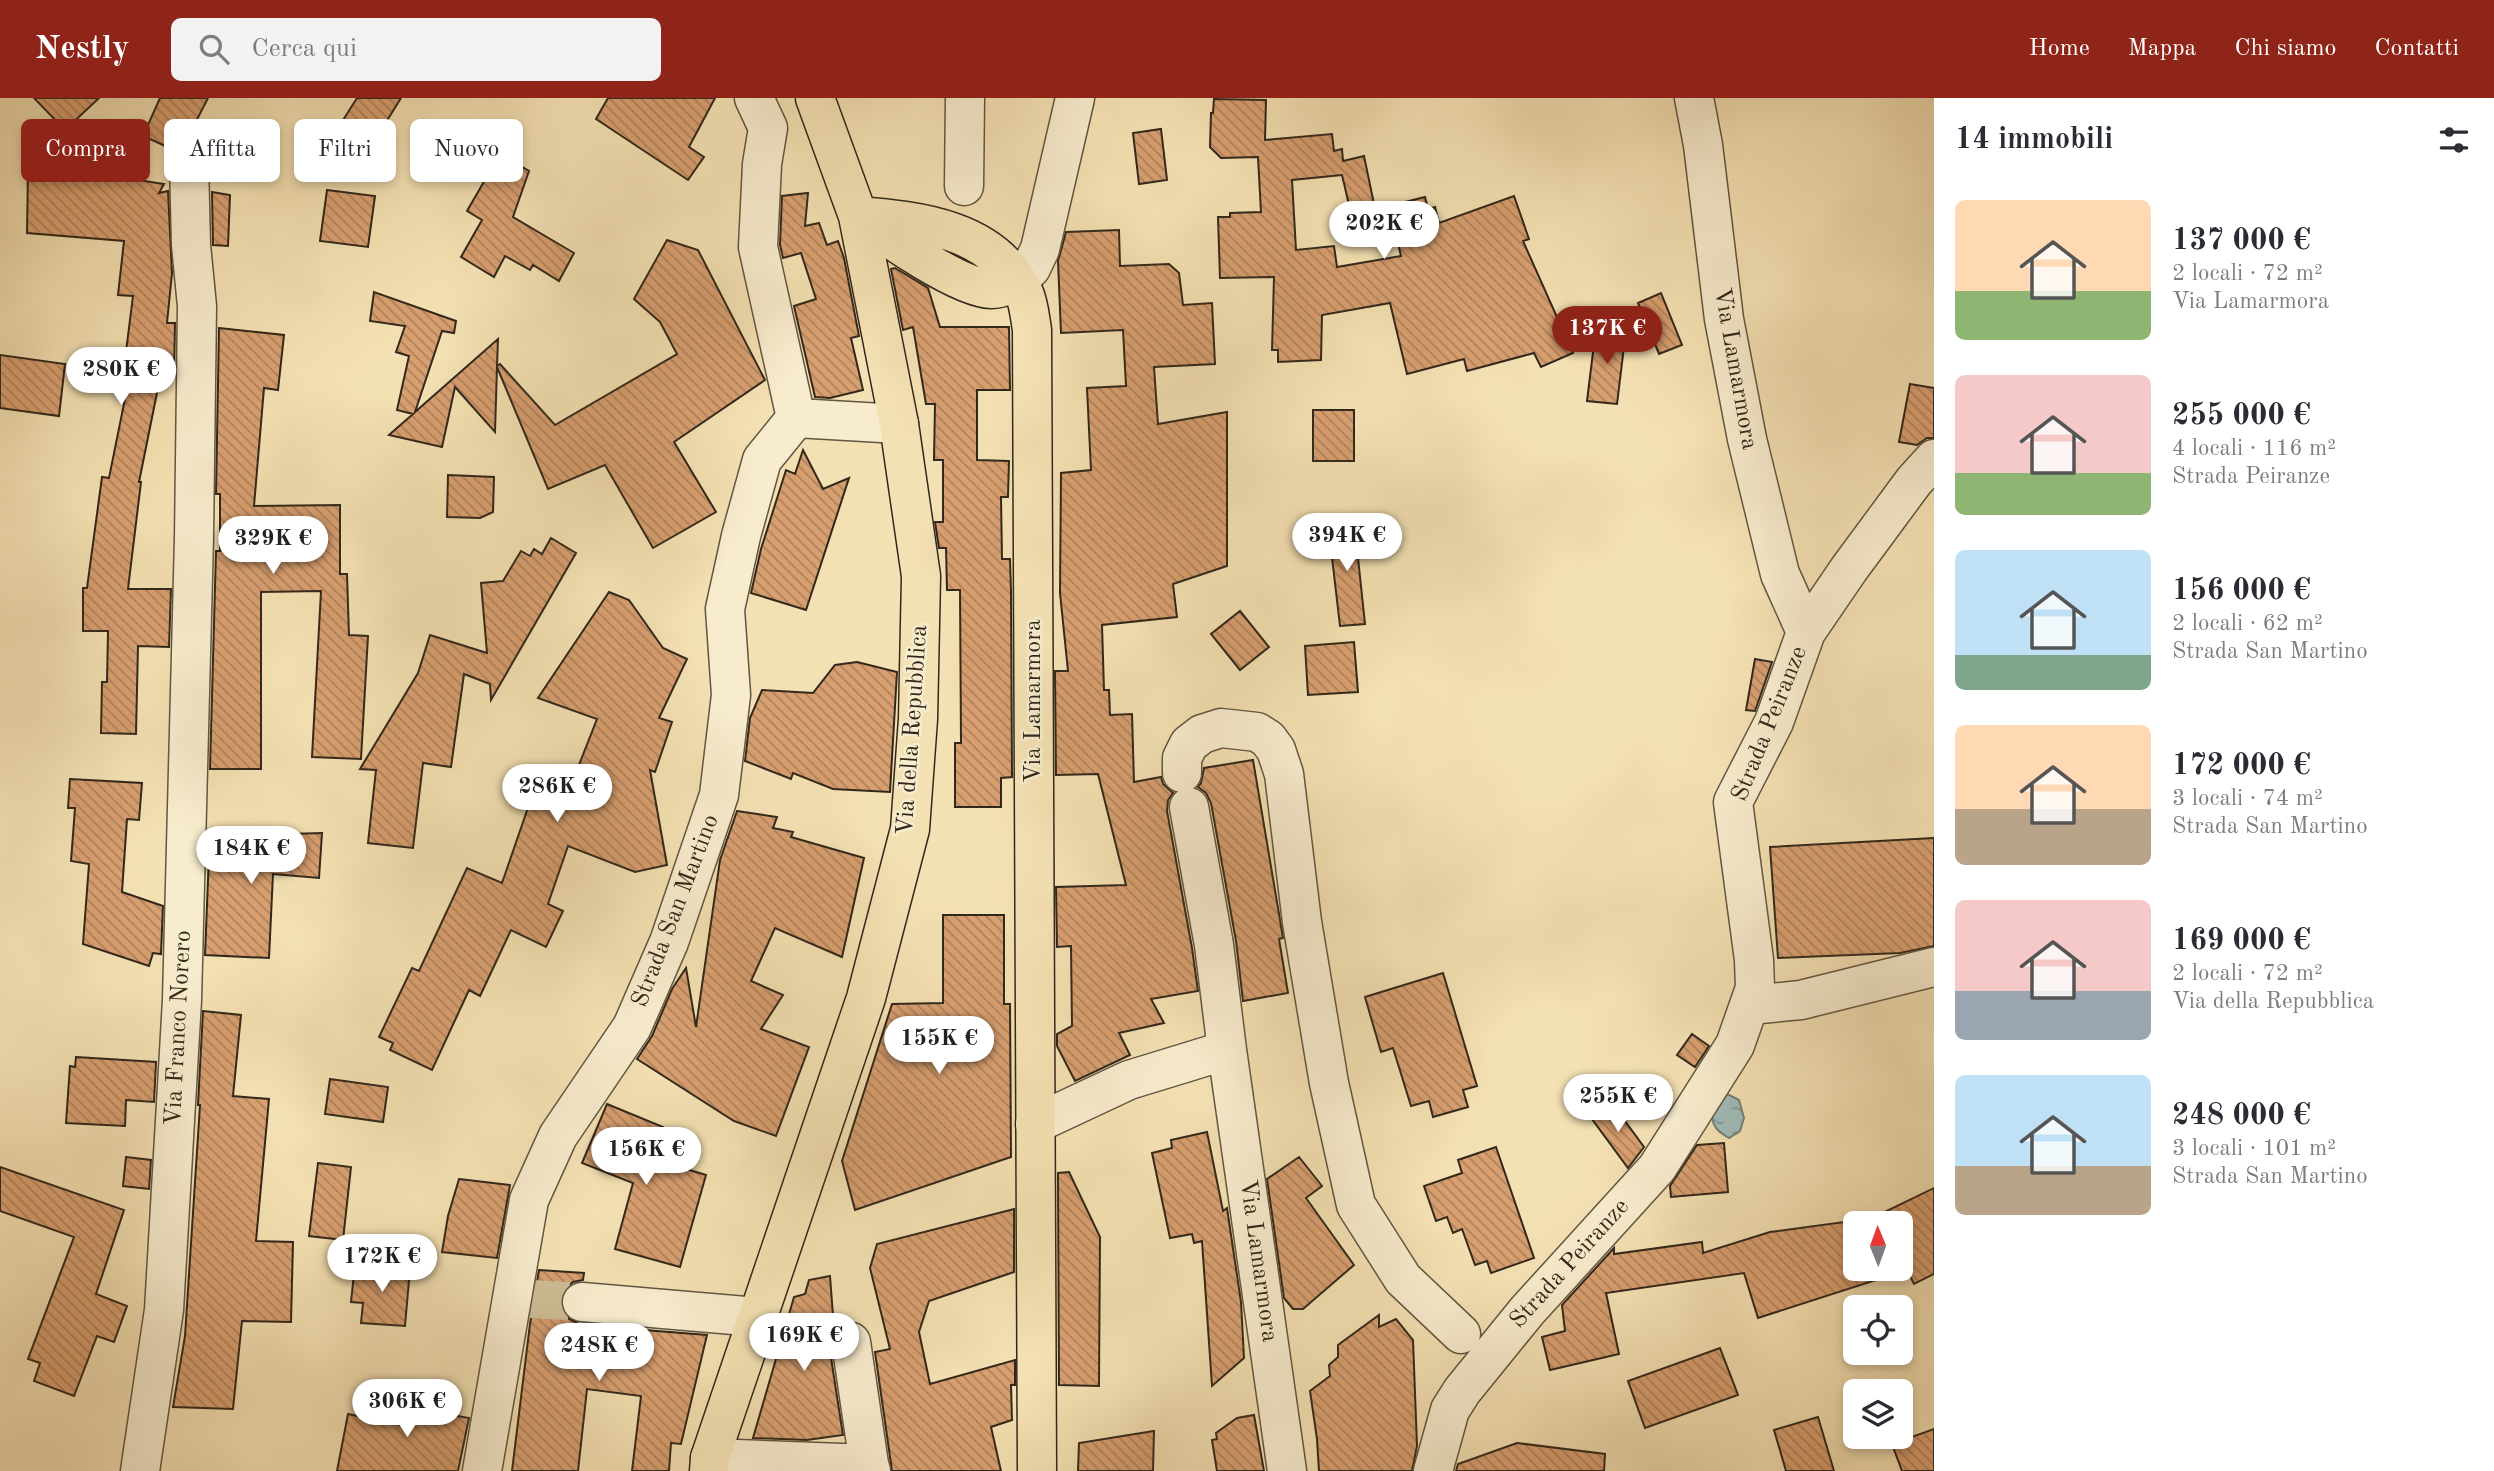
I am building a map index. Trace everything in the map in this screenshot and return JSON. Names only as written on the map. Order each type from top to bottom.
[{"type":"main road","points":[[815,98],[858,216],[894,243],[969,282],[988,289],[1003,288],[1017,281]]},
{"type":"main road","name":"Via della Repubblica","points":[[709,1464],[866,998],[910,829],[918,719],[921,576],[899,424],[858,216]]},
{"type":"main road","name":"Via Lamarmora","points":[[1017,281],[1029,310],[1033,366],[1037,1471]]},
{"type":"street","points":[[754,98],[768,128],[762,164],[758,247],[796,418],[899,424]]},
{"type":"street","points":[[964,186],[965,98]]},
{"type":"street","points":[[1017,281],[1031,268],[1040,249],[1075,98]]},
{"type":"street","name":"Via Lamarmora","points":[[1694,98],[1703,145],[1724,319],[1747,439],[1780,574],[1806,632]]},
{"type":"street","name":"Via Franco Norero","points":[[140,1471],[164,1310],[182,1000],[197,306],[191,244],[189,182]]},
{"type":"street","name":"Strada San Martino","points":[[482,1471],[522,1298],[529,1200],[558,1136],[632,1027],[669,942],[719,795],[731,695],[725,609],[762,460],[796,418]]},
{"type":"street","name":"Strada Peiranze","points":[[1433,1471],[1450,1410],[1462,1391],[1527,1311],[1657,1168],[1735,1045],[1755,988],[1754,960],[1733,802],[1774,722],[1806,632],[1914,481],[1934,459]]},
{"type":"street","name":"Via Lamarmora","points":[[1287,1471],[1214,945],[1185,790],[1182,758],[1189,744],[1202,734],[1222,728],[1257,732],[1268,739],[1276,750],[1284,774],[1302,922],[1329,1083],[1356,1205],[1403,1279],[1461,1334]]},
{"type":"street","points":[[1750,1005],[1801,1000],[1934,967]]},
{"type":"street","points":[[1035,1124],[1129,1080],[1227,1051]]},
{"type":"street","points":[[582,1302],[757,1317]]},
{"type":"street","points":[[709,1464],[870,1468],[851,1342]]},
{"type":"water","points":[[1727,1094],[1739,1100],[1744,1118],[1740,1131],[1729,1138],[1717,1129],[1712,1116]]},
{"type":"building","points":[[34,98],[99,98],[77,119],[54,119]]},
{"type":"building","points":[[160,98],[208,98],[197,119],[164,119],[164,145],[150,139],[150,120]]},
{"type":"building","points":[[357,98],[401,98],[388,119],[344,119]]},
{"type":"building","points":[[608,98],[715,98],[689,147],[704,157],[688,180],[596,119]]},
{"type":"building","points":[[1214,99],[1266,100],[1265,140],[1332,134],[1334,151],[1342,149],[1343,161],[1364,156],[1374,204],[1350,209],[1342,175],[1292,180],[1296,250],[1334,246],[1337,267],[1401,256],[1389,206],[1425,197],[1428,209],[1435,207],[1439,223],[1514,196],[1529,239],[1523,241],[1573,353],[1541,367],[1534,353],[1467,371],[1464,359],[1407,374],[1390,303],[1322,315],[1321,360],[1278,362],[1278,350],[1272,350],[1274,277],[1220,278],[1218,217],[1230,217],[1230,213],[1261,212],[1258,157],[1221,158],[1210,147]]},
{"type":"building","points":[[1161,129],[1167,180],[1139,184],[1133,133]]},
{"type":"building","points":[[523,167],[529,171],[513,217],[574,253],[559,281],[533,265],[530,270],[505,256],[494,277],[461,257],[482,220],[467,211],[484,182],[523,182]]},
{"type":"building","points":[[28,182],[150,182],[164,184],[159,193],[168,191],[172,273],[167,323],[175,323],[174,375],[161,373],[139,482],[128,589],[171,589],[169,647],[138,646],[136,734],[101,733],[102,682],[107,682],[108,631],[83,631],[83,588],[87,588],[102,477],[109,478],[131,369],[124,368],[133,296],[118,295],[124,241],[27,233]]},
{"type":"building","points":[[327,190],[375,196],[368,247],[320,241]]},
{"type":"building","points":[[212,192],[230,195],[228,246],[213,245]]},
{"type":"building","points":[[808,193],[805,226],[819,223],[827,245],[838,241],[844,258],[859,336],[851,338],[863,390],[830,398],[815,397],[794,306],[816,299],[801,253],[783,258],[780,245],[782,196]]},
{"type":"building","points":[[1119,230],[1120,266],[1169,264],[1179,273],[1183,305],[1212,303],[1215,364],[1154,367],[1158,424],[1227,412],[1227,566],[1173,584],[1177,617],[1102,625],[1104,690],[1109,690],[1110,715],[1132,714],[1134,782],[1161,777],[1163,784],[1173,793],[1168,800],[1167,811],[1198,991],[1151,999],[1164,1023],[1119,1033],[1130,1055],[1075,1081],[1057,1046],[1057,1034],[1072,1026],[1071,946],[1057,947],[1056,887],[1126,885],[1098,774],[1056,775],[1055,671],[1068,671],[1060,593],[1061,473],[1091,470],[1087,388],[1126,386],[1123,330],[1061,333],[1058,261],[1066,232]]},
{"type":"building","points":[[667,240],[698,250],[765,380],[674,442],[716,512],[653,548],[605,465],[548,489],[497,367],[495,432],[455,387],[442,447],[389,435],[413,414],[397,410],[409,356],[396,352],[405,326],[370,321],[374,292],[456,321],[454,333],[442,331],[415,412],[498,339],[497,366],[500,364],[555,425],[677,354],[660,322],[634,299]]},
{"type":"building","points":[[895,268],[928,288],[940,327],[1009,327],[1010,390],[977,390],[977,460],[1009,461],[1008,497],[1001,497],[1002,559],[1010,559],[1012,777],[1001,778],[1001,807],[955,807],[955,743],[961,743],[960,590],[947,590],[946,548],[939,548],[935,522],[943,522],[943,460],[934,460],[935,404],[926,404],[913,327],[903,330],[891,269]]},
{"type":"building","points":[[1661,293],[1682,345],[1659,354],[1638,303]]},
{"type":"building","points":[[1627,322],[1617,404],[1587,401],[1595,336]]},
{"type":"building","points":[[219,328],[284,335],[278,390],[264,388],[254,506],[340,505],[340,574],[347,574],[349,635],[368,636],[361,759],[312,757],[321,591],[261,592],[261,769],[210,769],[216,551],[220,551],[220,494],[216,494]]},
{"type":"building","points":[[0,355],[65,364],[59,416],[0,408]]},
{"type":"building","points":[[1910,384],[1934,388],[1934,438],[1927,438],[1917,445],[1899,442]]},
{"type":"building","points":[[1313,410],[1354,410],[1354,461],[1313,461]]},
{"type":"building","points":[[803,450],[823,489],[849,478],[806,610],[751,593],[761,549],[786,470],[795,474]]},
{"type":"building","points":[[448,475],[494,477],[493,512],[480,518],[447,517]]},
{"type":"building","points":[[1354,520],[1365,624],[1340,626],[1328,523]]},
{"type":"building","points":[[551,538],[576,553],[491,700],[490,684],[464,674],[451,767],[423,763],[413,848],[368,843],[376,770],[360,769],[418,673],[430,635],[487,653],[481,583],[503,581],[521,551],[530,556],[534,549],[542,554]]},
{"type":"building","points":[[609,592],[629,600],[663,648],[687,659],[659,718],[672,722],[655,772],[650,770],[667,865],[635,872],[568,846],[548,904],[563,911],[546,947],[511,930],[480,996],[469,990],[432,1070],[390,1050],[393,1043],[379,1037],[412,968],[419,971],[467,868],[502,883],[532,796],[556,804],[559,795],[566,798],[597,719],[538,698]]},
{"type":"building","points":[[1240,611],[1269,647],[1240,670],[1211,634]]},
{"type":"building","points":[[1354,642],[1358,692],[1308,695],[1305,646]]},
{"type":"building","points":[[1755,659],[1772,662],[1755,711],[1746,710]]},
{"type":"building","points":[[857,662],[897,672],[890,792],[833,789],[793,773],[791,779],[745,761],[750,718],[762,690],[813,693],[835,665]]},
{"type":"building","points":[[1253,760],[1283,938],[1279,939],[1288,993],[1243,1001],[1236,941],[1211,803],[1206,793],[1198,787],[1204,768]]},
{"type":"building","points":[[70,779],[142,783],[139,820],[127,819],[122,892],[163,906],[161,954],[153,953],[149,966],[83,944],[89,864],[71,861],[75,808],[68,808]]},
{"type":"building","points":[[737,811],[777,817],[773,828],[793,832],[791,837],[864,858],[842,957],[775,928],[751,981],[783,995],[761,1029],[809,1047],[776,1136],[734,1121],[637,1059],[652,1036],[672,989],[686,968],[696,1027],[720,860]]},
{"type":"building","points":[[210,830],[322,833],[319,878],[273,874],[269,958],[205,955]]},
{"type":"building","points":[[1934,838],[1934,946],[1900,953],[1778,958],[1770,847]]},
{"type":"building","points":[[943,915],[1004,915],[1004,1004],[1010,1004],[1011,1157],[855,1210],[842,1161],[892,1004],[943,1003]]},
{"type":"building","points":[[1443,973],[1477,1086],[1463,1090],[1468,1107],[1433,1117],[1429,1101],[1411,1106],[1393,1048],[1381,1052],[1365,997]]},
{"type":"building","points":[[203,1011],[241,1015],[233,1096],[269,1099],[256,1241],[293,1242],[291,1322],[242,1321],[233,1409],[173,1407],[185,1336],[200,1105]]},
{"type":"building","points":[[1692,1034],[1709,1046],[1695,1067],[1677,1055]]},
{"type":"building","points":[[76,1057],[156,1062],[154,1102],[126,1100],[125,1126],[66,1123],[70,1066],[75,1067]]},
{"type":"building","points":[[330,1079],[388,1087],[383,1122],[325,1114]]},
{"type":"building","points":[[607,1104],[663,1127],[650,1158],[706,1175],[680,1267],[615,1249],[633,1183],[582,1163]]},
{"type":"building","points":[[1614,1106],[1644,1147],[1628,1168],[1589,1115]]},
{"type":"building","points":[[1207,1132],[1223,1211],[1227,1208],[1241,1302],[1244,1358],[1212,1386],[1202,1241],[1194,1243],[1192,1234],[1170,1238],[1152,1153],[1172,1148],[1171,1140]]},
{"type":"building","points":[[1724,1143],[1728,1192],[1671,1197],[1670,1186],[1697,1145]]},
{"type":"building","points":[[1496,1147],[1534,1258],[1491,1273],[1487,1261],[1475,1265],[1462,1229],[1453,1233],[1447,1217],[1436,1221],[1424,1186],[1462,1173],[1458,1160]]},
{"type":"building","points":[[126,1157],[151,1160],[149,1189],[123,1186]]},
{"type":"building","points":[[1299,1157],[1322,1186],[1306,1198],[1354,1265],[1303,1309],[1293,1309],[1284,1298],[1267,1179]]},
{"type":"building","points":[[318,1163],[351,1167],[343,1240],[309,1236]]},
{"type":"building","points":[[0,1167],[124,1210],[96,1294],[127,1306],[114,1342],[97,1336],[74,1396],[34,1381],[40,1363],[28,1359],[74,1237],[0,1211]]},
{"type":"building","points":[[1069,1172],[1100,1237],[1099,1386],[1059,1385],[1058,1173]]},
{"type":"building","points":[[459,1179],[510,1185],[497,1258],[442,1252],[448,1216]]},
{"type":"building","points":[[1934,1188],[1934,1274],[1914,1284],[1913,1211],[1887,1211]]},
{"type":"building","points":[[1014,1209],[1014,1272],[929,1301],[919,1332],[930,1384],[1015,1360],[1015,1385],[1011,1385],[1012,1420],[991,1427],[1001,1471],[892,1471],[875,1352],[890,1349],[870,1268],[877,1244]]},
{"type":"building","points":[[1843,1222],[1843,1281],[1873,1281],[1758,1318],[1744,1273],[1606,1293],[1619,1354],[1550,1370],[1542,1337],[1565,1331],[1562,1305],[1614,1248],[1614,1254],[1702,1242],[1703,1253],[1770,1232]]},
{"type":"building","points":[[355,1264],[410,1269],[405,1326],[361,1323],[363,1303],[351,1302]]},
{"type":"building","points":[[539,1270],[584,1273],[583,1280],[573,1282],[565,1289],[560,1301],[562,1311],[569,1319],[581,1325],[707,1335],[681,1444],[671,1443],[669,1471],[632,1471],[641,1396],[587,1389],[578,1471],[512,1471]]},
{"type":"building","points":[[830,1276],[834,1329],[829,1345],[843,1435],[807,1440],[753,1438],[794,1297],[805,1294],[809,1280]]},
{"type":"building","points":[[1379,1315],[1379,1327],[1396,1319],[1413,1340],[1417,1446],[1412,1471],[1319,1471],[1310,1391],[1330,1376],[1329,1365],[1338,1357],[1338,1345]]},
{"type":"building","points":[[1720,1348],[1738,1395],[1645,1428],[1628,1381]]},
{"type":"building","points":[[413,1389],[451,1396],[447,1414],[469,1418],[458,1471],[337,1471],[348,1414],[405,1426]]},
{"type":"building","points":[[1254,1415],[1264,1471],[1217,1471],[1212,1440],[1217,1439],[1216,1433],[1237,1418]]},
{"type":"building","points":[[1818,1417],[1834,1471],[1786,1471],[1774,1430]]},
{"type":"building","points":[[1934,1429],[1934,1471],[1902,1471],[1894,1449],[1913,1449],[1913,1436]]},
{"type":"building","points":[[1154,1431],[1153,1471],[1078,1471],[1079,1443]]},
{"type":"building","points":[[1517,1443],[1605,1454],[1604,1471],[1456,1471],[1458,1464]]},
{"type":"tunnel","points":[[531,1299],[582,1302]]}]
